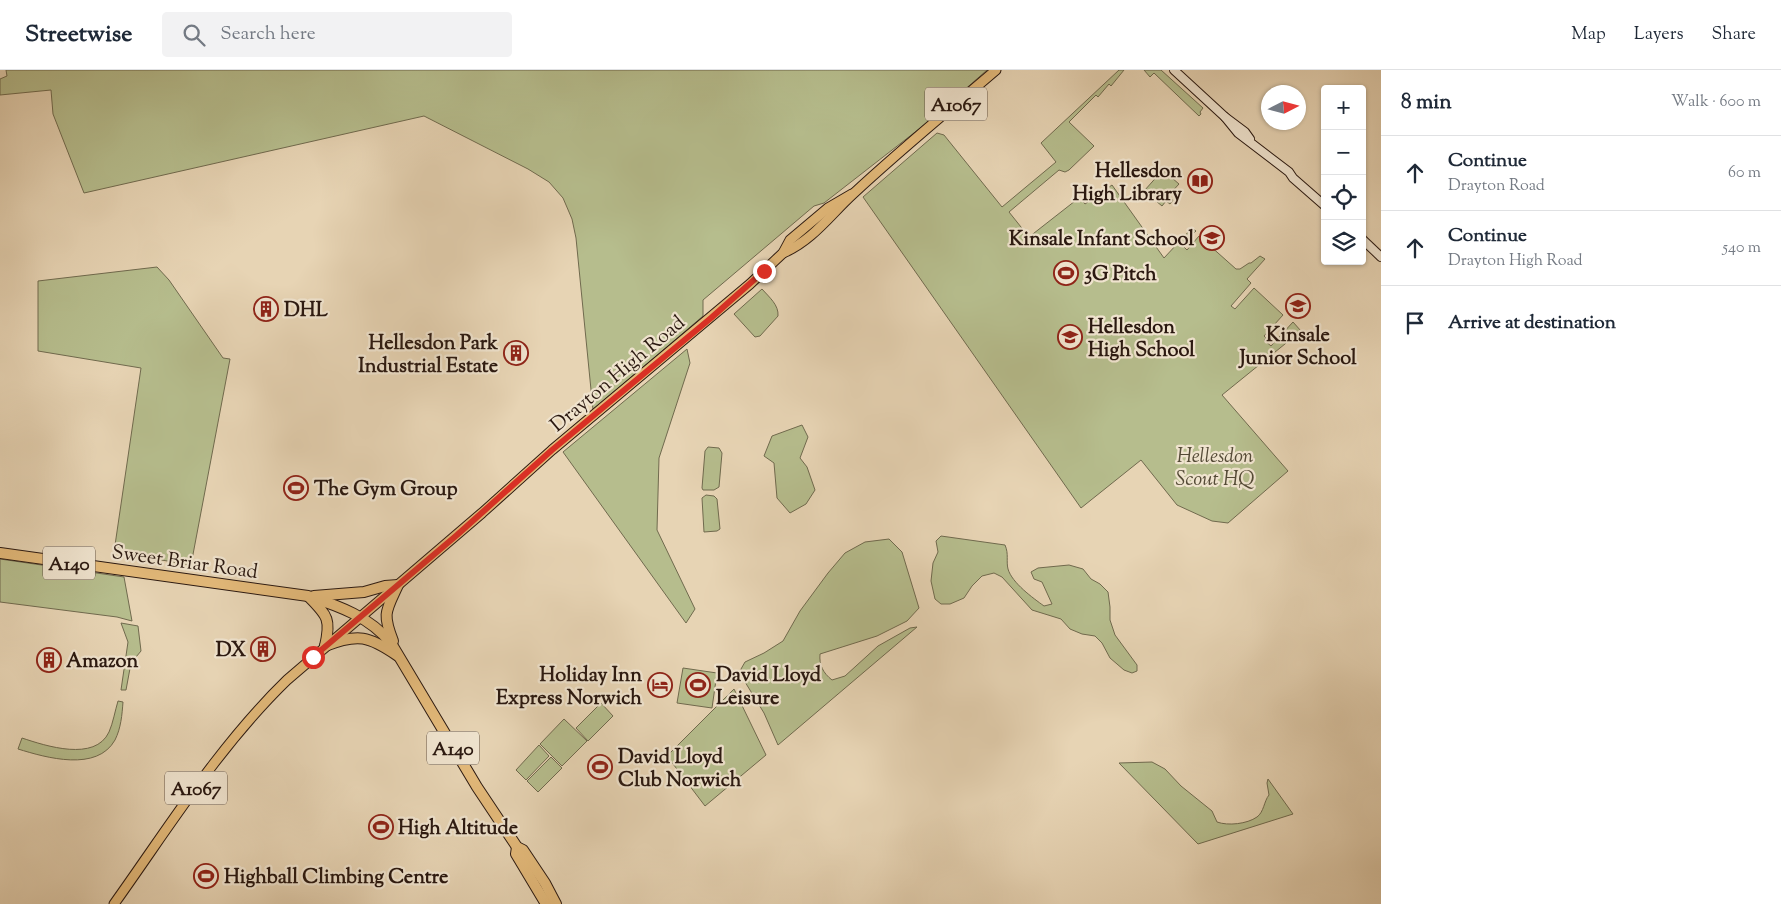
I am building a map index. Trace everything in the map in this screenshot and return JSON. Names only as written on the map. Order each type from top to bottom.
[{"type":"highway","name":"Sweet Briar Road","points":[[0,553],[308,596],[328,602],[360,618]]},
{"type":"highway","name":"A140","points":[[308,596],[364,592],[385,586],[398,585]]},
{"type":"highway","name":"A1067","points":[[398,585],[385,616],[400,657]]},
{"type":"highway","points":[[308,596],[322,610],[328,622],[329,631],[325,646]]},
{"type":"highway","name":"A140","points":[[360,618],[384,634],[400,657],[477,787],[517,847],[523,850],[545,883],[556,904]]},
{"type":"highway","name":"A140","points":[[325,646],[342,639],[363,638],[381,645],[400,657]]},
{"type":"highway","name":"A140","points":[[517,847],[516,854],[546,904]]},
{"type":"main road","name":"Drayton High Road","points":[[360,618],[552,450],[711,318],[783,253],[796,248],[852,194],[996,70]]},
{"type":"main road","name":"A1067","points":[[114,904],[225,749],[260,706],[325,646],[360,618]]},
{"type":"street","points":[[1174,70],[1321,202]]},
{"type":"street","points":[[1366,243],[1381,257]]},
{"type":"green space","points":[[6,70],[987,70],[928,122],[824,203],[814,206],[703,300],[703,316],[593,410],[576,238],[572,219],[563,198],[549,182],[528,169],[424,116],[84,193],[53,114],[51,90],[0,95],[0,79],[7,76]]},
{"type":"green space","name":"Hellesdon High School","points":[[1119,70],[1124,70],[1111,86],[1109,84],[1098,97],[1096,95],[1069,122],[1094,146],[1069,170],[1065,172],[1059,170],[1009,212],[1029,237],[1075,201],[1081,199],[1085,204],[1112,185],[1164,258],[1192,228],[1196,231],[1182,245],[1187,250],[1199,236],[1236,269],[1240,269],[1260,256],[1265,259],[1247,279],[1251,283],[1231,306],[1235,309],[1254,288],[1283,315],[1264,336],[1266,338],[1264,340],[1271,346],[1293,322],[1301,331],[1222,395],[1288,471],[1228,523],[1212,521],[1177,505],[1141,460],[1081,508],[863,197],[937,133],[944,135],[1002,207],[1056,162],[1041,143]]},
{"type":"green space","points":[[1144,70],[1161,70],[1203,108],[1200,112],[1201,114],[1199,116],[1154,73],[1150,77]]},
{"type":"green space","points":[[1157,165],[1179,184],[1168,196],[1173,200],[1170,204],[1166,201],[1162,206],[1144,191],[1161,172]]},
{"type":"green space","points":[[157,267],[169,280],[223,358],[230,359],[191,565],[114,552],[141,368],[38,351],[38,281]]},
{"type":"green space","points":[[762,289],[775,305],[778,316],[760,336],[755,337],[734,314]]},
{"type":"green space","points":[[687,349],[690,363],[659,458],[657,530],[695,609],[686,623],[563,452]]},
{"type":"green space","points":[[802,425],[808,437],[800,458],[807,467],[815,490],[806,504],[790,513],[777,498],[774,463],[764,456],[772,436]]},
{"type":"green space","points":[[708,447],[719,448],[722,453],[719,487],[714,490],[703,490],[702,488],[705,451]]},
{"type":"green space","points":[[706,495],[714,496],[717,499],[720,529],[717,531],[704,532],[702,498]]},
{"type":"green space","points":[[941,536],[1005,545],[1007,566],[1010,574],[1023,590],[1044,606],[1052,604],[1042,582],[1034,579],[1031,572],[1038,568],[1069,565],[1083,569],[1091,579],[1108,592],[1110,620],[1115,635],[1137,665],[1137,671],[1132,673],[1124,670],[1110,658],[1102,643],[1095,636],[1082,634],[1070,629],[1061,619],[1032,610],[1002,577],[994,573],[982,576],[964,598],[950,604],[941,604],[935,599],[931,581],[933,563],[938,552],[936,541]]},
{"type":"green space","points":[[889,539],[902,552],[919,608],[907,621],[877,636],[820,654],[822,668],[832,680],[845,676],[878,646],[910,628],[917,627],[778,745],[764,713],[742,677],[741,669],[745,662],[783,641],[800,611],[845,553],[865,542]]},
{"type":"green space","points":[[0,559],[124,577],[132,621],[117,617],[0,602]]},
{"type":"green space","points":[[121,623],[138,626],[141,651],[131,663],[126,690],[121,690],[128,642]]},
{"type":"green space","name":"David Lloyd Leisure","points":[[683,668],[717,673],[712,708],[677,703]]},
{"type":"green space","points":[[734,689],[766,755],[705,806],[667,756]]},
{"type":"green space","points":[[118,701],[123,702],[121,721],[115,740],[107,750],[96,756],[71,760],[57,759],[18,749],[22,738],[56,748],[82,749],[93,747],[102,741],[109,732]]},
{"type":"green space","points":[[601,703],[613,716],[588,741],[576,728]]},
{"type":"green space","points":[[564,719],[587,741],[562,766],[540,744]]},
{"type":"green space","points":[[539,745],[549,756],[526,780],[516,770]]},
{"type":"green space","points":[[551,757],[562,768],[538,792],[527,781]]},
{"type":"green space","points":[[1152,762],[1165,769],[1181,786],[1212,811],[1217,822],[1237,824],[1257,817],[1269,795],[1268,779],[1293,814],[1198,844],[1119,763]]},
{"type":"place","name":"Hellesdon High Library","points":[[1200,181]]},
{"type":"place","name":"Kinsale Infant School","points":[[1212,238]]},
{"type":"place","name":"3G Pitch","points":[[1066,273]]},
{"type":"place","name":"Kinsale Junior School","points":[[1298,306]]},
{"type":"place","name":"DHL","points":[[266,309]]},
{"type":"place","name":"Hellesdon High School","points":[[1070,337]]},
{"type":"place","name":"Hellesdon Park Industrial Estate","points":[[516,353]]},
{"type":"place","name":"The Gym Group","points":[[296,488]]},
{"type":"place","name":"DX","points":[[263,649]]},
{"type":"place","name":"Amazon","points":[[49,660]]},
{"type":"place","name":"Holiday Inn Express Norwich","points":[[660,685]]},
{"type":"place","name":"David Lloyd Leisure","points":[[698,685]]},
{"type":"place","name":"David Lloyd Club Norwich","points":[[600,767]]},
{"type":"place","name":"High Altitude","points":[[381,827]]},
{"type":"place","name":"Highball Climbing Centre","points":[[206,876]]},
{"type":"route","points":[[313,657],[457,535],[552,450],[711,318],[764,271]]},
{"type":"park label","name":"Hellesdon Scout HQ","points":[[1215,466]]}]
